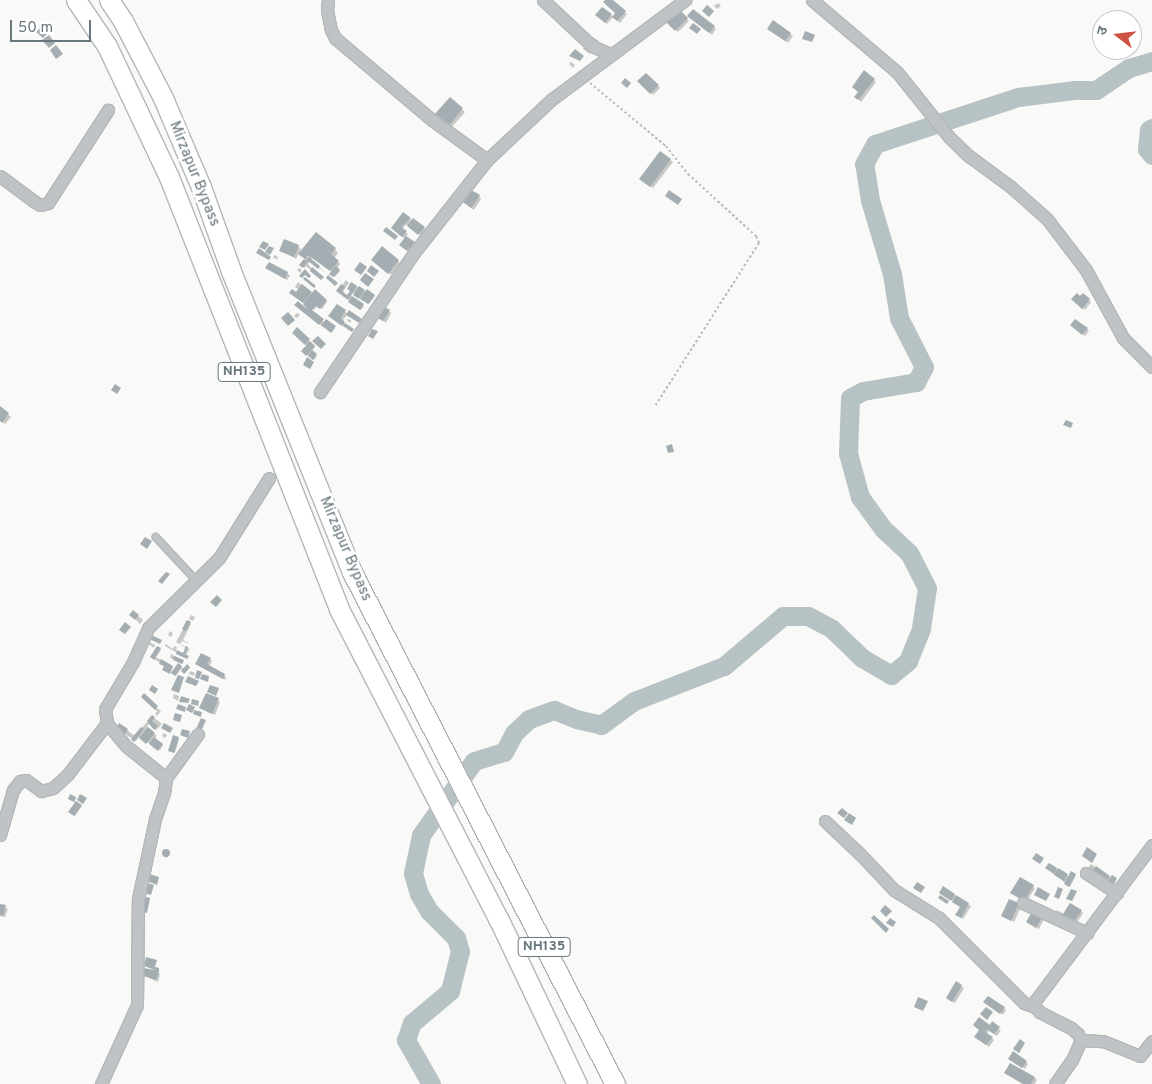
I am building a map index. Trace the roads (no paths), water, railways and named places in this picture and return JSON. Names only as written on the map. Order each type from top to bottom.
[{"type":"highway","name":"NH135","points":[[76,0],[108,46],[169,177],[339,608],[499,920],[577,1084]]},
{"type":"highway","name":"Mirzapur Bypass","points":[[109,0],[123,22],[163,98],[201,187],[232,271],[352,572],[615,1084]]},
{"type":"street","points":[[328,0],[327,10],[331,30],[335,38],[432,120],[487,160]]},
{"type":"street","points":[[543,0],[592,46],[610,54]]},
{"type":"street","points":[[320,392],[413,254],[487,160],[552,99],[685,0]]},
{"type":"street","points":[[812,0],[897,72],[949,137],[968,156],[1011,187],[1047,219],[1086,270],[1124,338],[1152,367]]},
{"type":"street","points":[[0,176],[35,202],[40,204],[48,203],[108,110]]},
{"type":"street","points":[[166,778],[126,746],[107,723],[104,715],[108,701],[133,662],[148,628],[198,582],[219,558],[269,478]]},
{"type":"street","points":[[0,835],[13,790],[20,781],[26,780],[41,791],[53,788],[68,774],[107,723]]},
{"type":"street","points":[[101,1084],[137,1005],[138,899],[166,778],[198,734]]},
{"type":"street","points":[[825,822],[860,854],[894,890],[939,918],[1024,1003],[1035,1006],[1078,1034],[1081,1040]]},
{"type":"street","points":[[1035,1006],[1039,994],[1152,845]]},
{"type":"street","points":[[1086,873],[1117,893]]},
{"type":"street","points":[[1023,903],[1087,933]]},
{"type":"street","points":[[1081,1040],[1103,1041],[1140,1056],[1152,1041]]},
{"type":"street","points":[[1055,1084],[1072,1060],[1081,1040]]},
{"type":"lane","points":[[156,537],[198,582]]},
{"type":"waterway","points":[[431,1084],[406,1040],[412,1023],[450,991],[460,951],[456,938],[429,911],[419,894],[413,873],[421,835],[474,761],[504,752],[514,733],[529,719],[554,710],[576,719],[601,725],[634,701],[724,666],[783,616],[808,616],[832,629],[862,658],[891,675],[908,661],[921,628],[927,588],[909,553],[884,530],[860,497],[848,453],[850,398],[863,391],[916,382],[924,367],[899,318],[892,274],[870,200],[864,164],[875,144],[1018,97],[1074,90],[1096,90],[1129,68],[1152,61]]},
{"type":"waterway","points":[[1152,128],[1149,130],[1147,149],[1152,155]]}]
